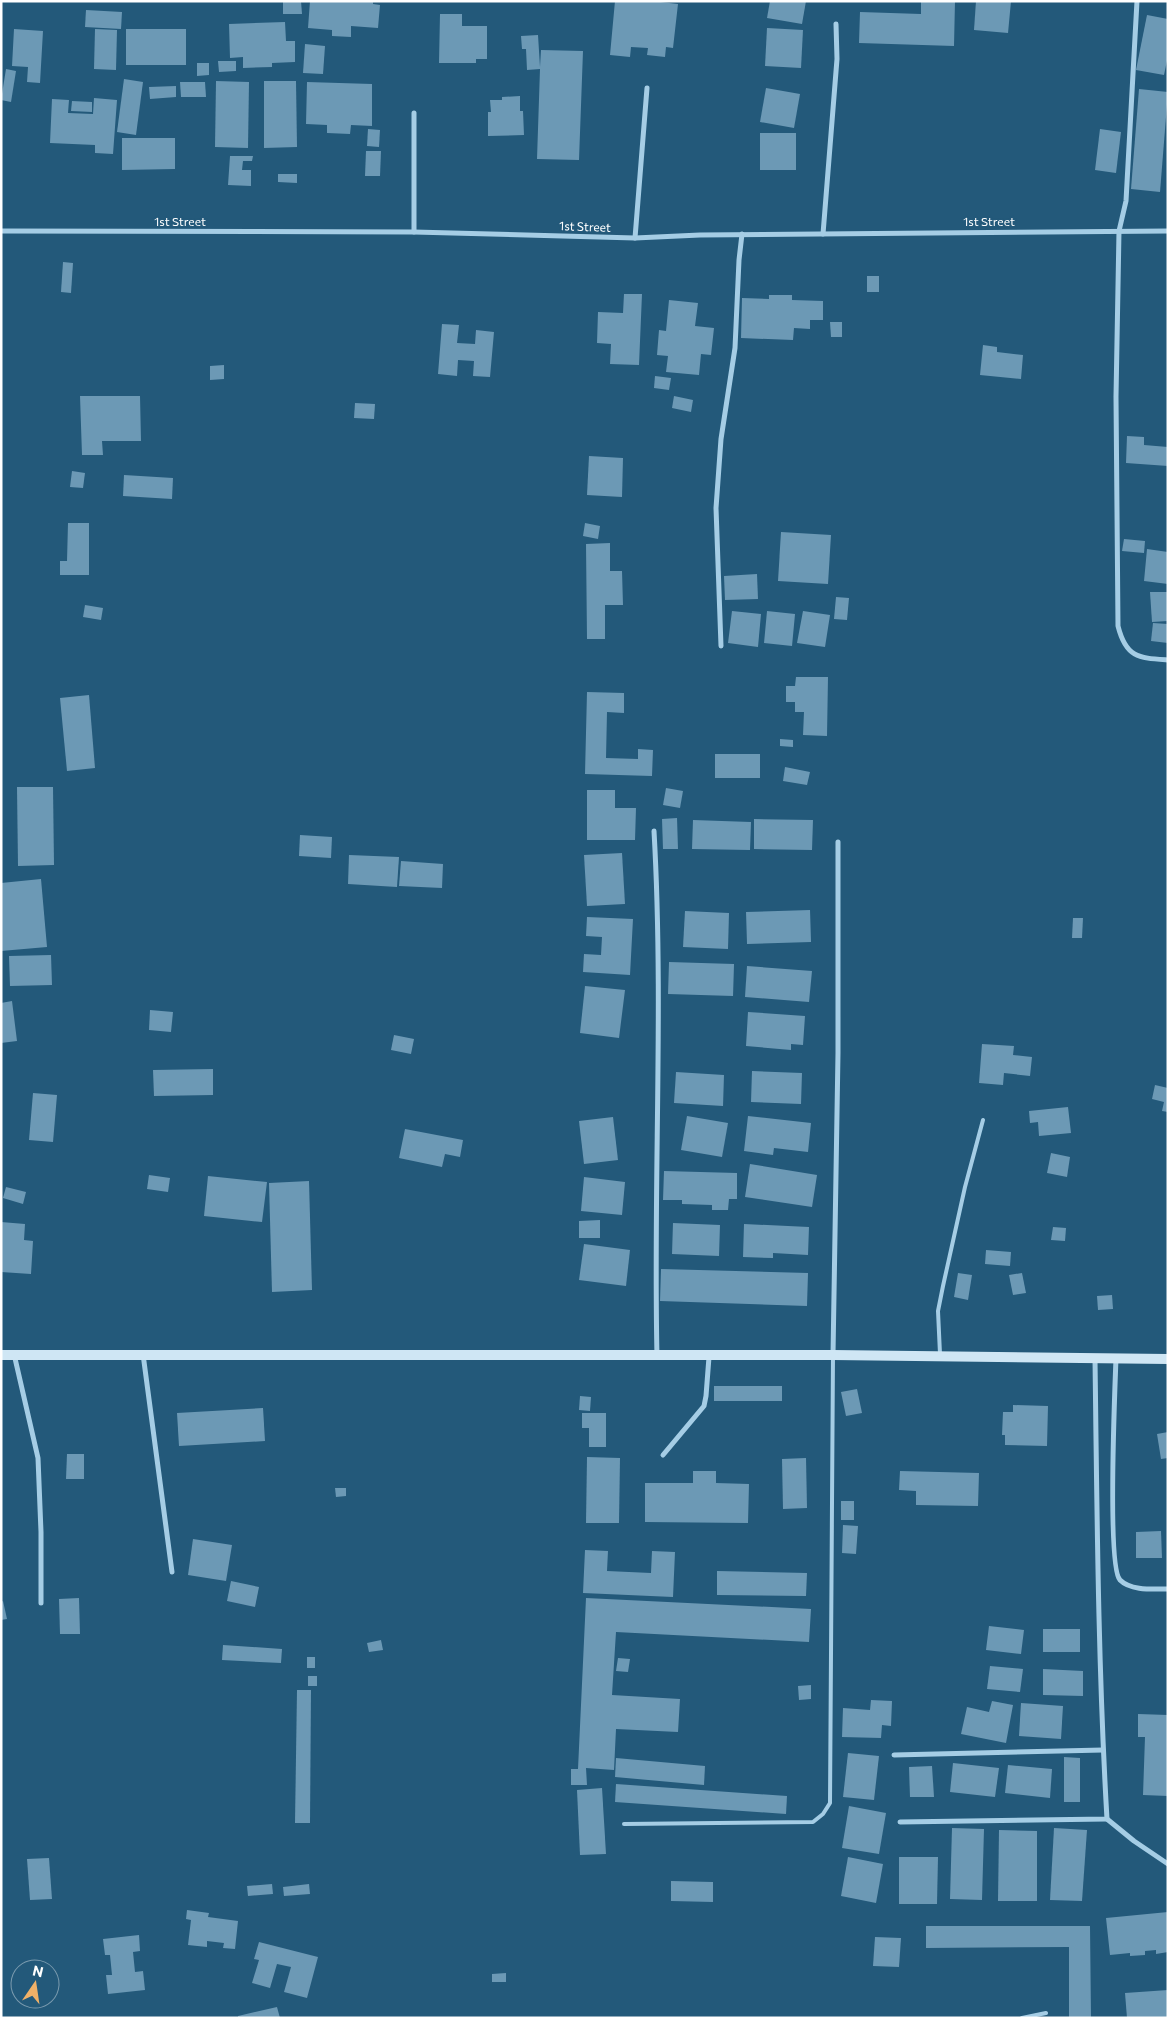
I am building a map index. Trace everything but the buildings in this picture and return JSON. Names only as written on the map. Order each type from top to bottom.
[{"type":"main road","points":[[1,1354],[709,1357],[834,1355],[1168,1359]]},
{"type":"street","points":[[1138,1],[1126,201],[1120,231],[1116,397],[1118,626],[1121,638],[1130,651],[1141,658],[1168,660]]},
{"type":"street","points":[[823,234],[837,59],[836,24]]},
{"type":"street","points":[[635,238],[647,88]]},
{"type":"street","points":[[414,113],[414,232]]},
{"type":"street","name":"1st Street","points":[[1,231],[414,232],[635,238],[742,234],[1168,231]]},
{"type":"street","points":[[721,646],[716,508],[722,439],[734,348],[742,234]]},
{"type":"street","points":[[654,831],[658,938],[655,1275],[657,1356]]},
{"type":"street","points":[[834,1355],[838,1053],[838,842]]},
{"type":"street","points":[[14,1354],[38,1458],[41,1603]]},
{"type":"street","points":[[143,1354],[172,1572]]},
{"type":"street","points":[[663,1455],[704,1406],[709,1357]]},
{"type":"street","points":[[1095,1358],[1098,1590],[1107,1819]]},
{"type":"street","points":[[1116,1358],[1113,1500],[1114,1564],[1118,1579],[1127,1585],[1143,1589],[1168,1589]]},
{"type":"street","points":[[894,1755],[1103,1750]]},
{"type":"street","points":[[900,1822],[1107,1819],[1140,1846],[1168,1864]]},
{"type":"lane","points":[[940,1357],[938,1312],[964,1188],[983,1120]]},
{"type":"lane","points":[[624,1824],[813,1822],[823,1814],[830,1803],[834,1355]]},
{"type":"lane","points":[[1022,2018],[1046,2013]]}]
